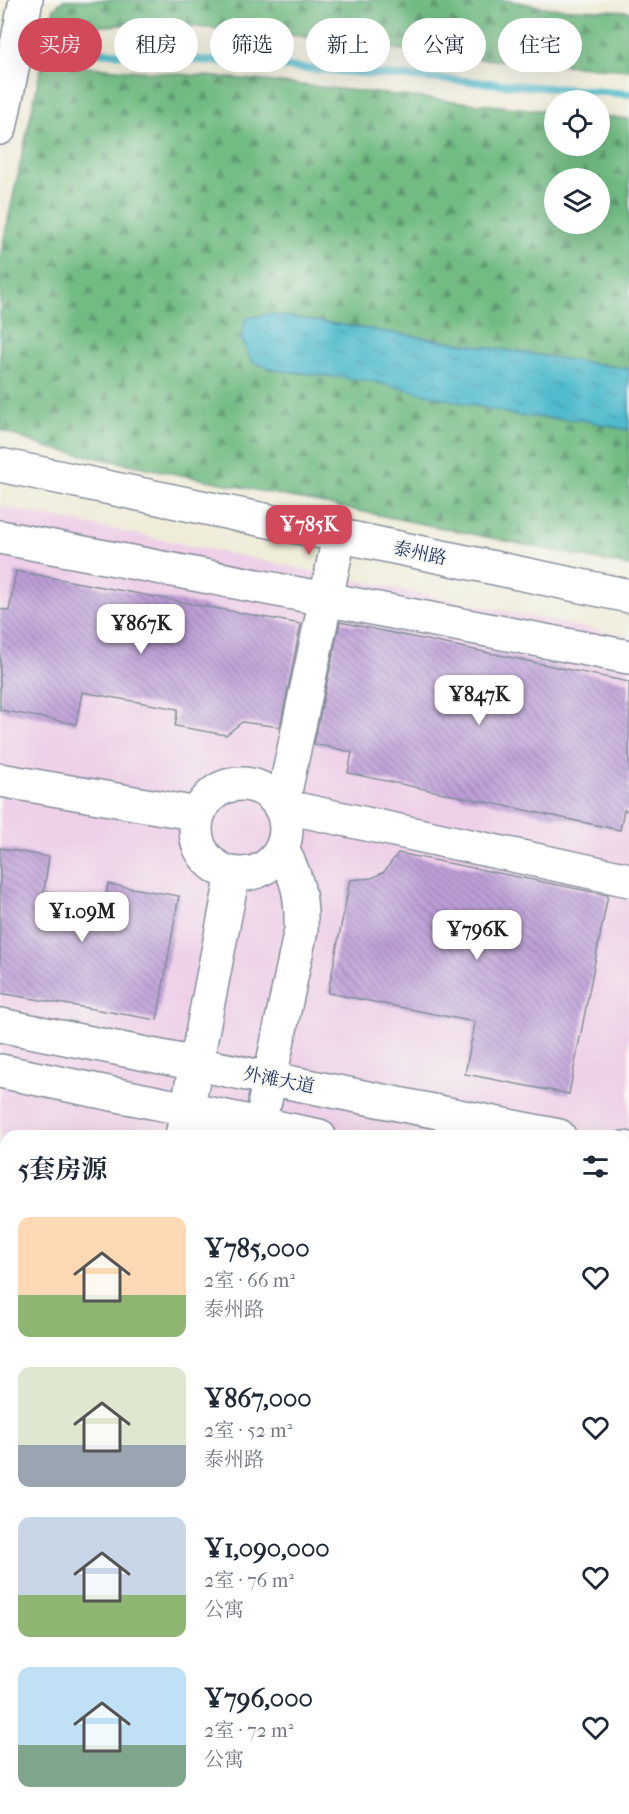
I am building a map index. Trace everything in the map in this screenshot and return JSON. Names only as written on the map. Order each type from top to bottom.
[{"type":"street","points":[[0,128],[26,0]]},
{"type":"street","name":"泰州路","points":[[0,465],[629,596]]},
{"type":"street","points":[[0,537],[629,657]]},
{"type":"street","points":[[282,806],[339,537]]},
{"type":"street","points":[[0,780],[198,814]]},
{"type":"street","points":[[246,783],[260,787],[282,806],[287,835],[274,861],[262,869],[248,874],[233,874],[212,863],[198,845],[195,830],[198,814],[205,800],[216,790],[230,784],[246,783]]},
{"type":"street","points":[[282,806],[629,880]]},
{"type":"street","points":[[0,1071],[185,1122],[259,1130],[301,930],[302,901],[297,879],[282,849]]},
{"type":"street","points":[[185,1122],[233,874]]},
{"type":"street","name":"外滩大道","points":[[0,1025],[529,1130]]},
{"type":"shaded area","points":[[0,506],[629,637],[629,1130],[0,1130]]},
{"type":"green space","points":[[64,0],[505,0],[550,8],[629,11],[629,70],[582,67],[582,18],[498,18],[498,60],[486,59],[486,18],[402,18],[402,50],[390,48],[390,18],[306,18],[306,37],[294,36],[294,18],[210,18],[210,28],[198,27],[198,18],[114,18],[114,25],[102,26],[102,18],[52,18],[54,8]]},
{"type":"green space","points":[[102,68],[114,69],[114,72],[154,72],[256,80],[544,111],[544,156],[610,156],[610,117],[629,119],[629,566],[49,448],[3,431],[0,427],[0,257],[40,72],[102,72]]},
{"type":"water","points":[[270,314],[629,369],[629,430],[582,420],[519,416],[371,381],[276,370],[252,362],[241,339],[246,318]]},
{"type":"building","points":[[16,571],[301,624],[280,727],[242,722],[226,735],[175,726],[178,709],[82,692],[76,724],[0,710],[0,609],[9,611]]},
{"type":"building","points":[[340,622],[629,682],[629,811],[624,810],[620,830],[348,773],[352,752],[314,744]]},
{"type":"building","points":[[0,848],[49,857],[43,897],[104,907],[108,884],[179,896],[157,1020],[0,993]]},
{"type":"building","points":[[398,853],[608,895],[569,1094],[465,1074],[475,1022],[328,993],[350,880],[372,878],[384,872]]},
{"type":"waterway","points":[[102,52],[629,94]]}]
